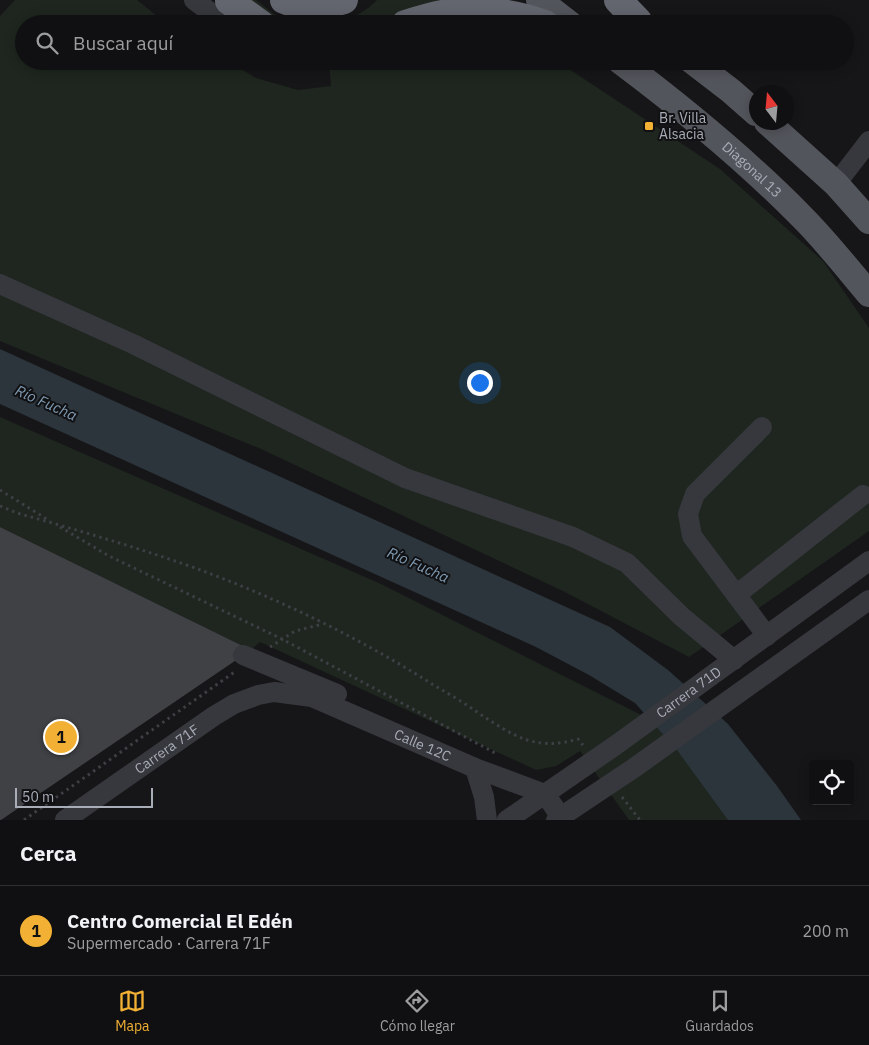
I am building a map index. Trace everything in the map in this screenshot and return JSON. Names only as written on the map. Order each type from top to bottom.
[{"type":"highway","points":[[284,0],[298,6],[322,7],[344,0]]},
{"type":"highway","points":[[618,0],[632,15]]},
{"type":"highway","points":[[439,15],[470,10],[507,15]]},
{"type":"main road","points":[[539,0],[558,15]]},
{"type":"main road","points":[[606,0],[628,15]]},
{"type":"main road","name":"Diagonal 13","points":[[631,70],[753,169],[804,218],[869,294]]},
{"type":"main road","points":[[704,70],[732,90],[749,106]]},
{"type":"main road","points":[[776,130],[836,184],[869,221]]},
{"type":"street","points":[[194,0],[227,12]]},
{"type":"street","points":[[836,184],[869,141]]},
{"type":"street","points":[[0,284],[133,344],[405,478],[572,536],[627,562],[727,665]]},
{"type":"street","points":[[762,427],[695,494],[688,514],[692,536],[766,636]]},
{"type":"street","points":[[736,595],[863,495]]},
{"type":"street","name":"Carrera 71D","points":[[507,820],[616,745],[869,562]]},
{"type":"street","points":[[544,794],[559,818],[634,768],[869,600]]},
{"type":"street","points":[[248,657],[347,698],[379,727]]},
{"type":"street","name":"Calle 12C","points":[[274,692],[312,697],[475,768],[544,794]]},
{"type":"street","name":"Carrera 71F","points":[[65,820],[214,716],[234,704],[258,695],[274,692]]},
{"type":"street","points":[[475,768],[484,797],[487,820]]},
{"type":"path","points":[[0,490],[88,545],[140,572],[282,639],[505,759]]},
{"type":"path","points":[[0,506],[195,568],[261,595],[324,624],[420,676],[517,737],[540,744],[562,744],[578,739],[587,751]]},
{"type":"path","points":[[24,820],[248,657],[295,631],[305,627],[324,624]]},
{"type":"path","points":[[612,782],[640,820]]},
{"type":"shaded area","points":[[15,0],[137,0],[156,15],[15,15],[15,70],[243,70],[256,78],[298,90],[331,86],[330,70],[571,70],[720,169],[823,261],[869,328],[869,531],[689,657],[563,591],[261,449],[0,341],[0,16]]},
{"type":"shaded area","points":[[243,0],[256,0],[276,15],[263,15]]},
{"type":"shaded area","points":[[377,0],[500,0],[397,15],[356,15]]},
{"type":"shaded area","points":[[0,417],[381,584],[675,732],[737,820],[629,820],[580,751],[556,766],[536,770],[260,642],[251,650],[0,527]]},
{"type":"water","name":"Río Fucha","points":[[0,349],[610,627],[668,670],[728,724],[801,820],[728,820],[677,750],[635,703],[589,675],[536,647],[0,404]]},
{"type":"building","points":[[0,527],[251,650],[1,820],[0,820]]},
{"type":"place","name":"Br. Villa Alsacia","points":[[649,126]]},
{"type":"place","name":"Centro Comercial El Edén","points":[[61,737]]}]
